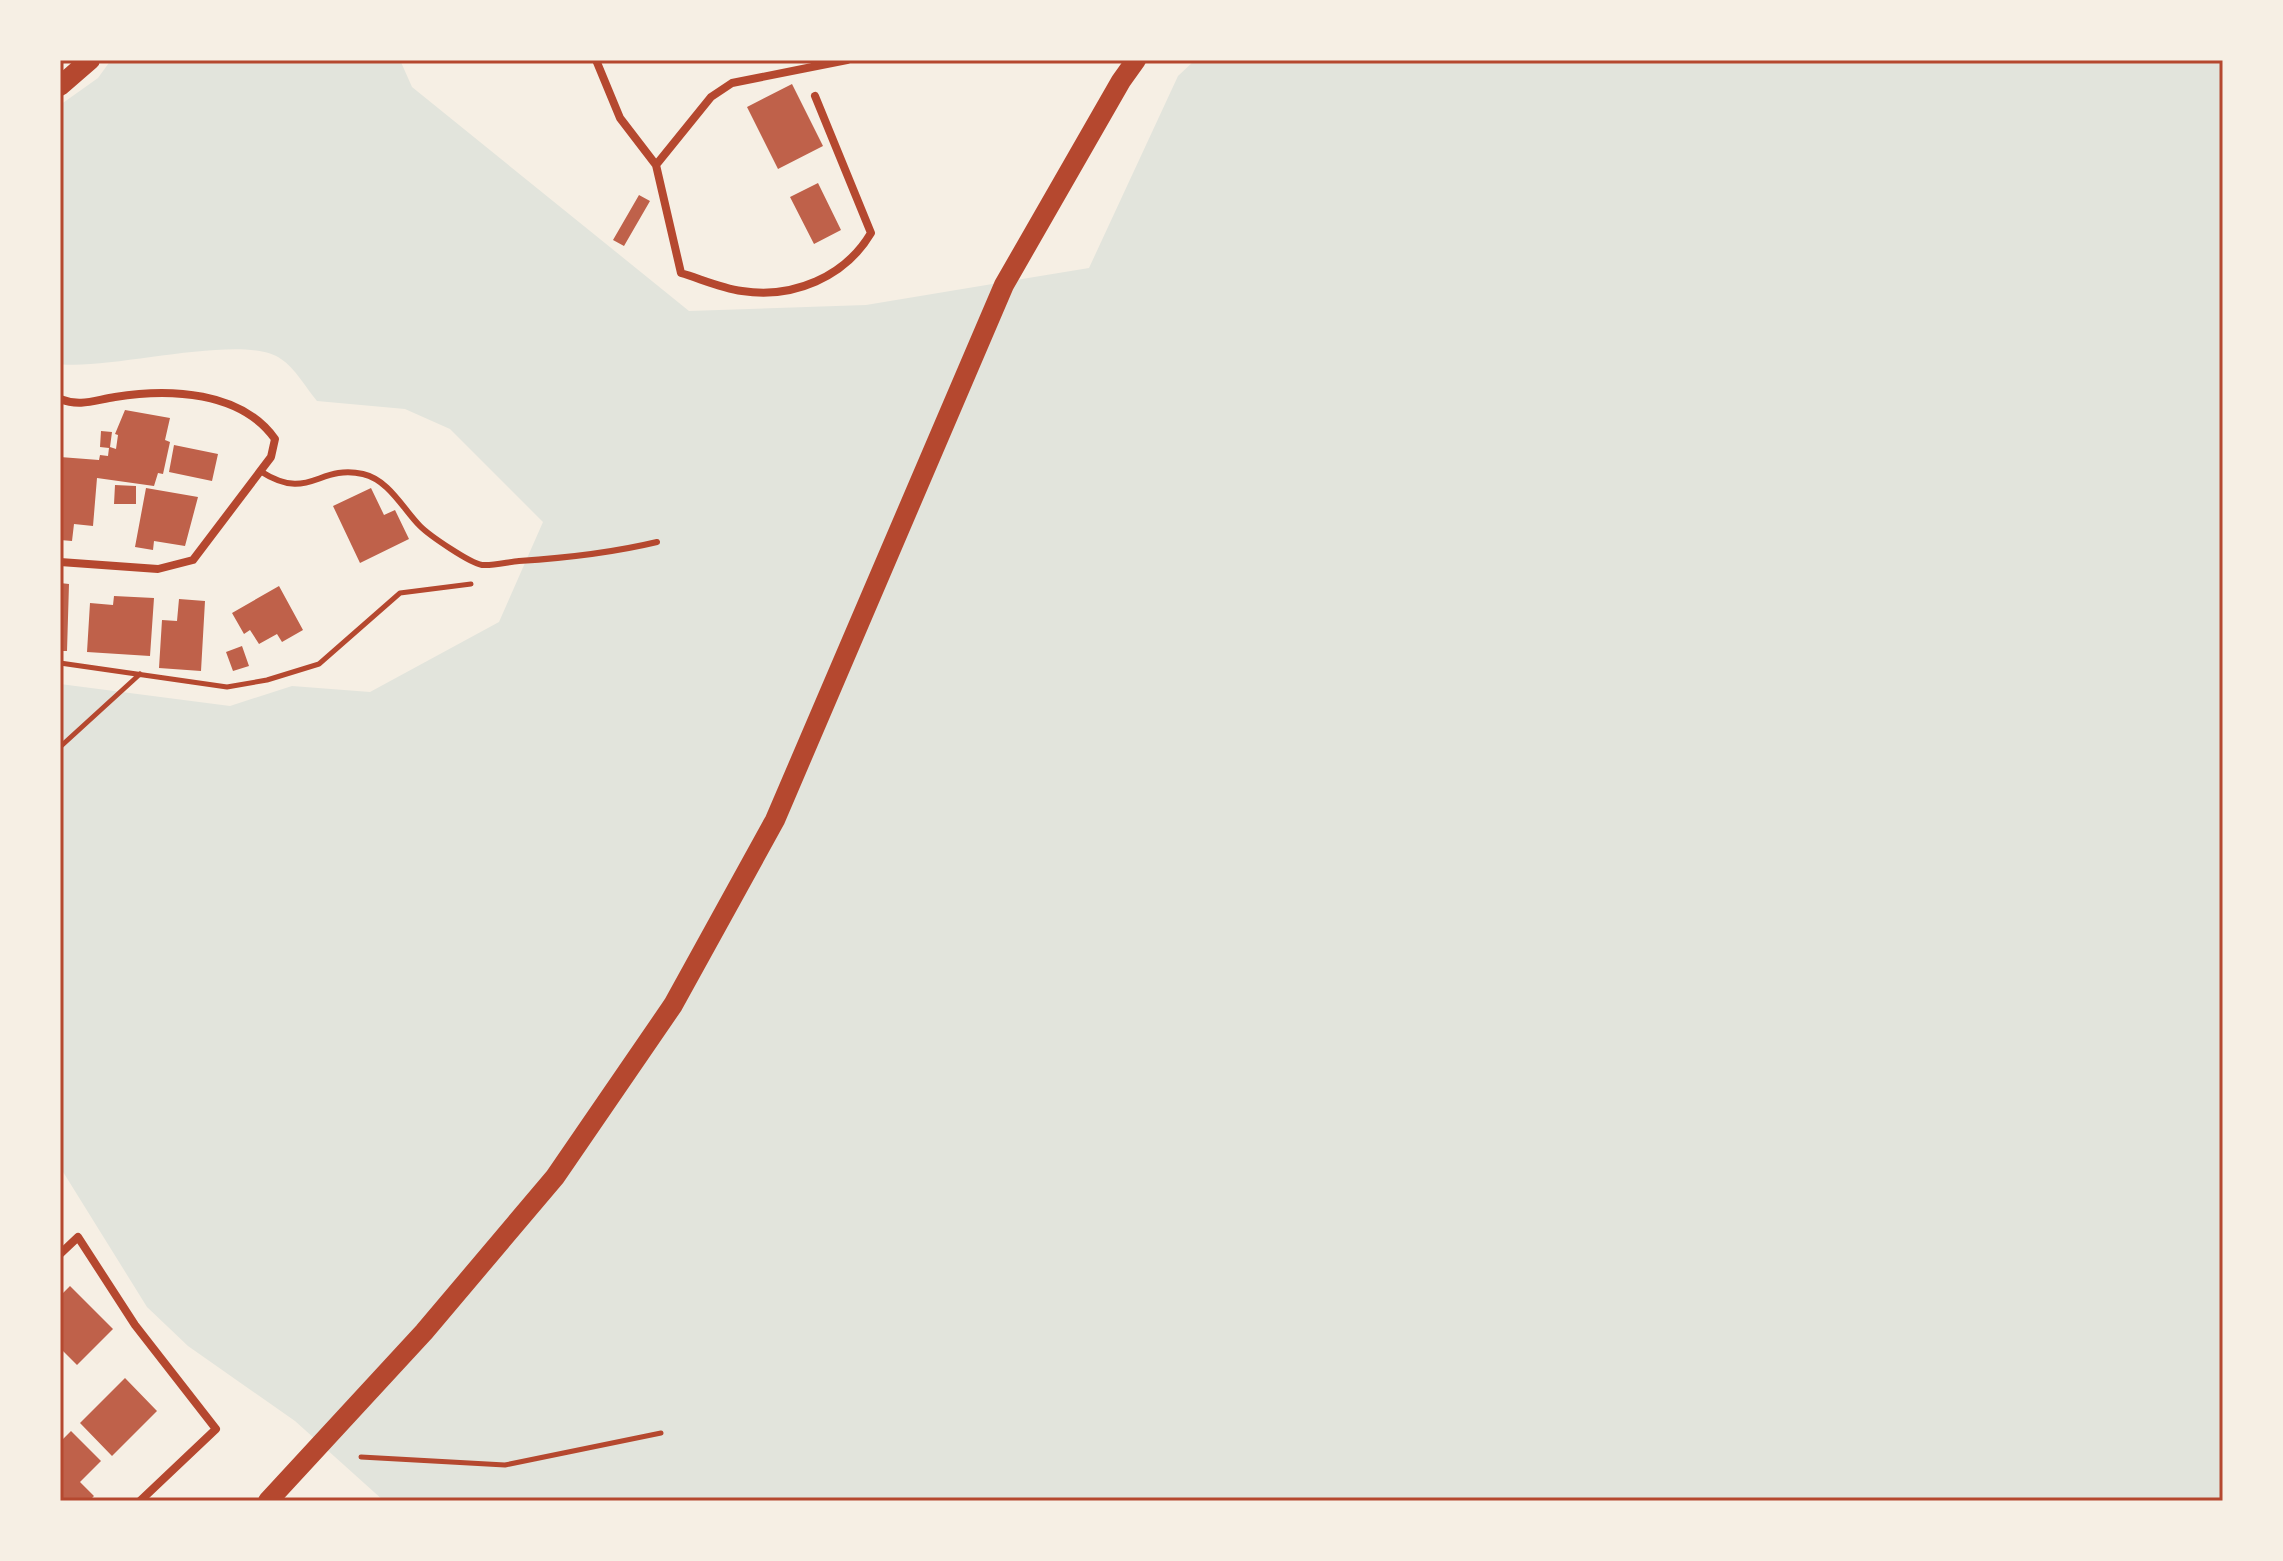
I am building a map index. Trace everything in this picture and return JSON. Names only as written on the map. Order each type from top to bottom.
[{"type":"main road","points":[[60,86],[90,60]]},
{"type":"main road","points":[[268,1501],[424,1332],[555,1177],[673,1005],[775,820],[1004,285],[1136,60]]},
{"type":"main road","points":[[260,1501],[286,1481]]},
{"type":"street","points":[[596,60],[620,118],[656,165],[681,273],[740,291],[776,293],[827,278],[857,256],[871,233],[815,96]]},
{"type":"street","points":[[656,165],[711,97],[732,83],[847,60]]},
{"type":"street","points":[[60,399],[89,403],[116,397],[164,394],[227,402],[250,413],[275,439],[271,457],[193,560],[158,569],[60,562]]},
{"type":"street","points":[[60,1254],[78,1237],[135,1325],[216,1429],[140,1501]]},
{"type":"lane","points":[[260,471],[278,483],[297,486],[314,483],[322,476],[362,474],[378,480],[421,528],[481,565],[600,555],[657,542]]},
{"type":"path","points":[[60,663],[227,687],[267,680],[319,664],[400,593],[425,587],[458,589],[478,582],[481,565]]},
{"type":"path","points":[[60,747],[141,673]]},
{"type":"path","points":[[361,1457],[505,1465],[661,1433]]},
{"type":"shaded area","points":[[111,60],[400,60],[412,87],[689,311],[866,305],[1089,268],[1178,76],[1195,60],[2223,60],[2223,1501],[384,1501],[295,1421],[188,1346],[147,1307],[60,1167],[60,684],[230,706],[292,686],[370,692],[499,622],[543,522],[450,429],[405,409],[317,401],[286,363],[263,352],[238,349],[82,365],[60,364],[60,105],[98,78]]},
{"type":"building","points":[[792,84],[823,146],[778,169],[747,107]]},
{"type":"building","points":[[818,183],[841,230],[814,244],[790,197]]},
{"type":"building","points":[[639,195],[650,201],[624,246],[613,240]]},
{"type":"building","points":[[125,410],[170,418],[165,440],[170,442],[163,474],[158,473],[154,486],[97,478],[93,526],[74,524],[72,541],[60,540],[60,457],[99,460],[100,455],[108,456],[109,448],[100,447],[101,431],[112,432],[110,447],[116,449],[118,435],[115,434]]},
{"type":"building","points":[[174,445],[218,454],[212,481],[169,472]]},
{"type":"building","points":[[115,485],[136,486],[136,504],[114,504]]},
{"type":"building","points":[[146,488],[198,497],[185,546],[154,541],[153,550],[135,547]]},
{"type":"building","points":[[371,488],[384,515],[395,510],[409,539],[360,563],[333,506]]},
{"type":"building","points":[[60,583],[69,584],[67,651],[60,651]]},
{"type":"building","points":[[279,586],[303,630],[282,642],[277,634],[259,644],[250,630],[244,634],[232,613]]},
{"type":"building","points":[[114,596],[154,598],[150,656],[87,652],[90,603],[113,605]]},
{"type":"building","points":[[179,599],[205,601],[201,671],[159,668],[162,620],[177,621]]},
{"type":"building","points":[[242,646],[249,666],[233,671],[226,652]]},
{"type":"building","points":[[70,1286],[113,1329],[77,1365],[60,1348],[60,1296]]},
{"type":"building","points":[[125,1378],[157,1411],[112,1456],[80,1423]]},
{"type":"building","points":[[71,1431],[101,1461],[80,1482],[94,1496],[89,1501],[60,1501],[60,1442]]}]
